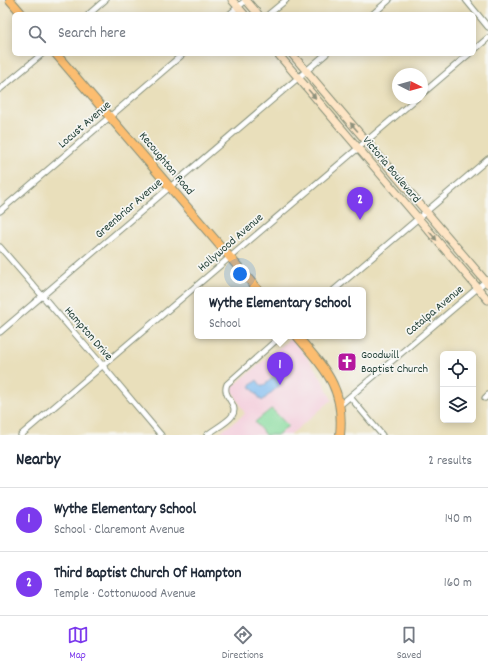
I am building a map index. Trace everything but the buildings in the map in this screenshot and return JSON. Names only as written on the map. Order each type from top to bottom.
[{"type":"main road","points":[[10,0],[20,12]]},
{"type":"main road","points":[[232,0],[242,12]]},
{"type":"main road","points":[[246,0],[256,12]]},
{"type":"main road","name":"Kecoughtan Road","points":[[58,56],[255,287]]},
{"type":"main road","name":"Victoria Boulevard","points":[[280,56],[488,300]]},
{"type":"main road","name":"Victoria Boulevard","points":[[294,56],[487,282]]},
{"type":"main road","points":[[299,339],[321,365],[332,381],[337,392],[340,405],[340,435]]},
{"type":"street","points":[[91,12],[106,0]]},
{"type":"street","points":[[232,12],[246,0]]},
{"type":"street","points":[[272,12],[286,0]]},
{"type":"street","points":[[375,12],[389,0]]},
{"type":"street","points":[[466,0],[476,12]]},
{"type":"street","points":[[476,12],[488,27]]},
{"type":"street","points":[[476,48],[488,38]]},
{"type":"street","points":[[0,90],[40,56]]},
{"type":"street","name":"Locust Avenue","points":[[0,211],[181,56]]},
{"type":"street","name":"Greenbriar Avenue","points":[[0,332],[324,56]]},
{"type":"street","points":[[428,89],[467,56]]},
{"type":"street","name":"Hollywood Avenue","points":[[196,287],[410,104]]},
{"type":"street","points":[[338,287],[488,159]]},
{"type":"street","name":"Hampton Drive","points":[[0,247],[161,435]]},
{"type":"street","name":"Catalpa Avenue","points":[[340,405],[487,282]]},
{"type":"street","name":"Hollywood Avenue","points":[[21,435],[194,289]]},
{"type":"street","points":[[207,435],[233,414],[233,404],[226,393],[227,384],[278,339]]},
{"type":"street","points":[[350,397],[382,435]]},
{"type":"shaded area","points":[[290,339],[292,339],[312,364],[323,381],[332,400],[290,435],[216,435],[245,414],[231,388]]},
{"type":"green space","points":[[271,409],[288,426],[277,435],[265,435],[255,422]]},
{"type":"water","points":[[275,376],[281,384],[262,401],[250,386],[257,380],[262,387]]},
{"type":"place","name":"Third Baptist Church Of Hampton","points":[[360,220]]},
{"type":"place","name":"Goodwill Baptist Church","points":[[347,362]]},
{"type":"place","name":"Wythe Elementary School","points":[[280,385]]}]
